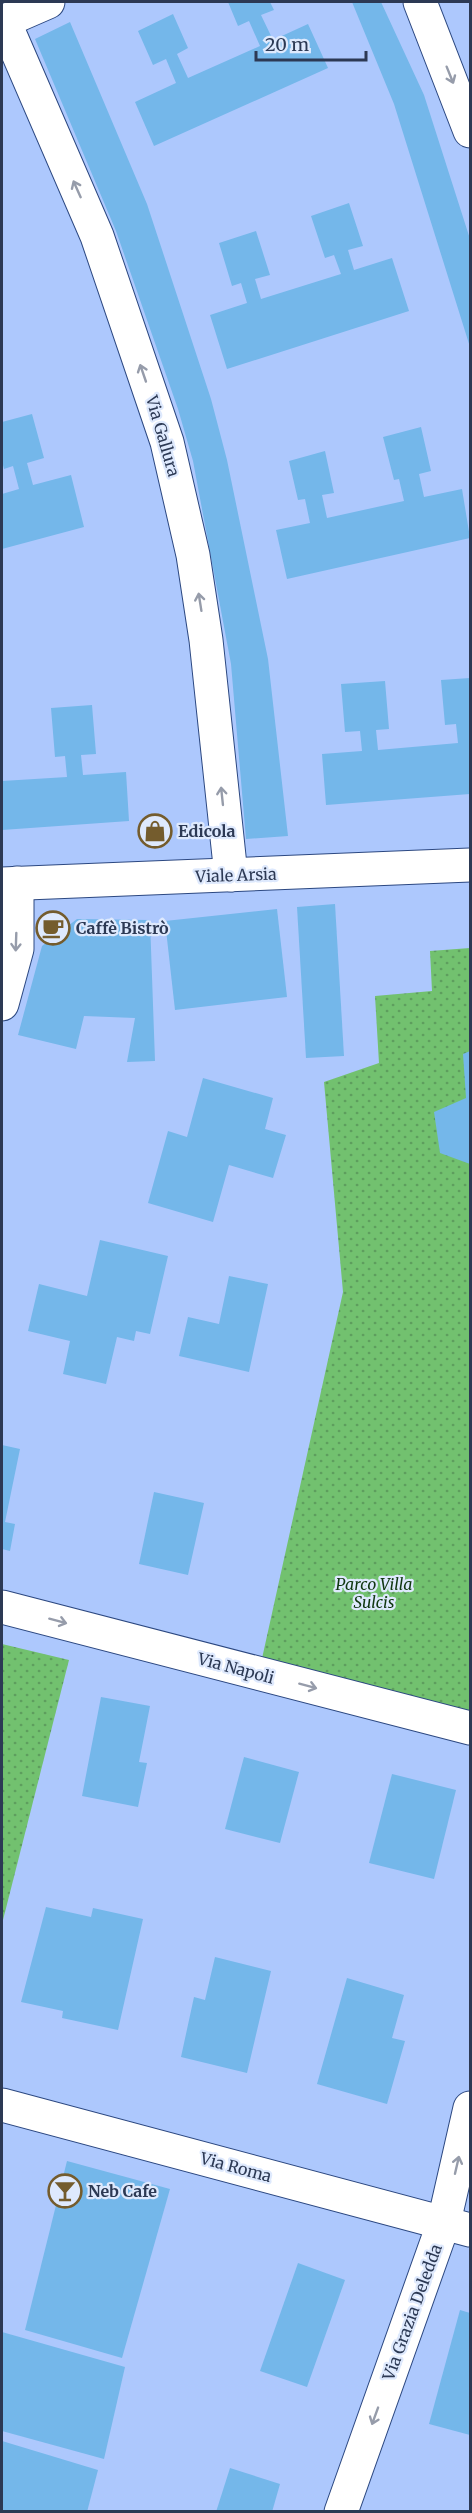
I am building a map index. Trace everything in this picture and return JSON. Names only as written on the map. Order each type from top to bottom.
[{"type":"street","points":[[2,21],[48,2]]},
{"type":"street","points":[[420,2],[471,131]]},
{"type":"street","name":"Via Gallura","points":[[2,21],[97,236],[167,441],[193,555],[231,875]]},
{"type":"street","name":"Viale Arsia","points":[[9,884],[471,865]]},
{"type":"street","points":[[2,1004],[17,950],[9,884]]},
{"type":"street","name":"Via Napoli","points":[[2,1607],[471,1728]]},
{"type":"street","name":"Via Roma","points":[[2,2104],[457,2226]]},
{"type":"street","name":"Via Grazia Deledda","points":[[341,2511],[457,2226],[471,2108]]},
{"type":"green space","name":"Parco Villa Sulcis","points":[[470,948],[470,1719],[261,1663],[343,1292],[324,1082],[379,1063],[375,996],[432,991],[430,951]]},
{"type":"green space","points":[[2,1644],[69,1660],[2,1924]]},
{"type":"building","points":[[228,2],[270,2],[274,10],[261,15],[273,40],[308,24],[328,68],[154,146],[135,102],[176,83],[166,59],[153,65],[138,31],[173,14],[188,48],[177,54],[188,78],[260,46],[249,21],[238,26]]},
{"type":"building","points":[[352,2],[381,2],[424,95],[470,239],[470,347],[394,104]]},
{"type":"building","points":[[70,22],[147,204],[211,399],[227,460],[268,659],[288,836],[246,839],[231,664],[193,461],[178,409],[116,231],[35,39]]},
{"type":"building","points":[[349,203],[363,246],[348,250],[354,270],[392,258],[409,311],[227,369],[210,315],[247,303],[241,283],[232,286],[219,243],[256,231],[270,275],[255,279],[261,299],[341,274],[334,255],[325,258],[311,216]]},
{"type":"building","points":[[32,414],[44,458],[27,463],[33,485],[71,475],[84,527],[2,549],[2,494],[19,489],[13,466],[4,469],[2,422]]},
{"type":"building","points":[[421,427],[431,471],[419,474],[424,497],[462,489],[470,538],[287,579],[276,530],[310,523],[305,499],[298,500],[289,461],[325,451],[334,493],[322,495],[327,518],[404,501],[399,479],[394,480],[383,437]]},
{"type":"building","points":[[470,678],[470,794],[326,805],[322,754],[362,751],[360,731],[345,732],[341,684],[385,681],[389,729],[376,730],[378,750],[458,743],[456,724],[445,725],[441,680]]},
{"type":"building","points":[[92,705],[96,754],[81,755],[83,775],[126,772],[129,821],[2,830],[2,781],[67,777],[65,756],[55,757],[51,708]]},
{"type":"building","points":[[335,904],[344,1056],[306,1058],[297,907]]},
{"type":"building","points":[[277,909],[287,997],[175,1010],[165,921]]},
{"type":"building","points":[[77,919],[150,920],[155,1061],[127,1062],[135,1018],[84,1016],[76,1049],[18,1035],[42,946]]},
{"type":"building","points":[[470,1051],[470,1164],[440,1153],[434,1112],[466,1098],[463,1054]]},
{"type":"building","points":[[203,1078],[273,1098],[265,1129],[286,1135],[273,1178],[229,1165],[213,1222],[148,1203],[168,1131],[187,1137]]},
{"type":"building","points":[[100,1240],[168,1256],[150,1334],[136,1331],[134,1341],[117,1337],[106,1384],[63,1374],[70,1341],[28,1331],[39,1284],[87,1296]]},
{"type":"building","points":[[229,1276],[268,1284],[249,1372],[179,1356],[188,1317],[219,1324]]},
{"type":"building","points":[[2,1445],[20,1449],[5,1522],[15,1524],[10,1551],[2,1549]]},
{"type":"building","points":[[154,1492],[204,1503],[188,1575],[139,1564]]},
{"type":"building","points":[[101,1697],[150,1706],[139,1762],[147,1763],[138,1807],[82,1796]]},
{"type":"building","points":[[244,1757],[299,1772],[280,1843],[225,1829]]},
{"type":"building","points":[[392,1774],[456,1790],[434,1879],[369,1863]]},
{"type":"building","points":[[46,1907],[91,1917],[93,1908],[143,1919],[118,2030],[62,2018],[63,2011],[21,2002]]},
{"type":"building","points":[[215,1957],[271,1971],[247,2073],[181,2057],[194,1997],[205,2000]]},
{"type":"building","points":[[347,1978],[404,1995],[392,2038],[405,2041],[387,2104],[317,2084]]},
{"type":"building","points":[[67,2161],[170,2189],[122,2358],[25,2330]]},
{"type":"building","points":[[298,2263],[345,2280],[307,2387],[260,2371]]},
{"type":"building","points":[[460,2310],[470,2313],[470,2435],[429,2424]]},
{"type":"building","points":[[2,2332],[125,2367],[104,2459],[2,2431]]},
{"type":"building","points":[[2,2441],[98,2470],[87,2512],[2,2512]]},
{"type":"building","points":[[230,2468],[280,2484],[272,2512],[216,2512]]},
{"type":"place","name":"Edicola","points":[[155,831]]},
{"type":"place","name":"Caffè Bistrò","points":[[53,928]]},
{"type":"place","name":"Neb Cafe","points":[[65,2191]]}]
